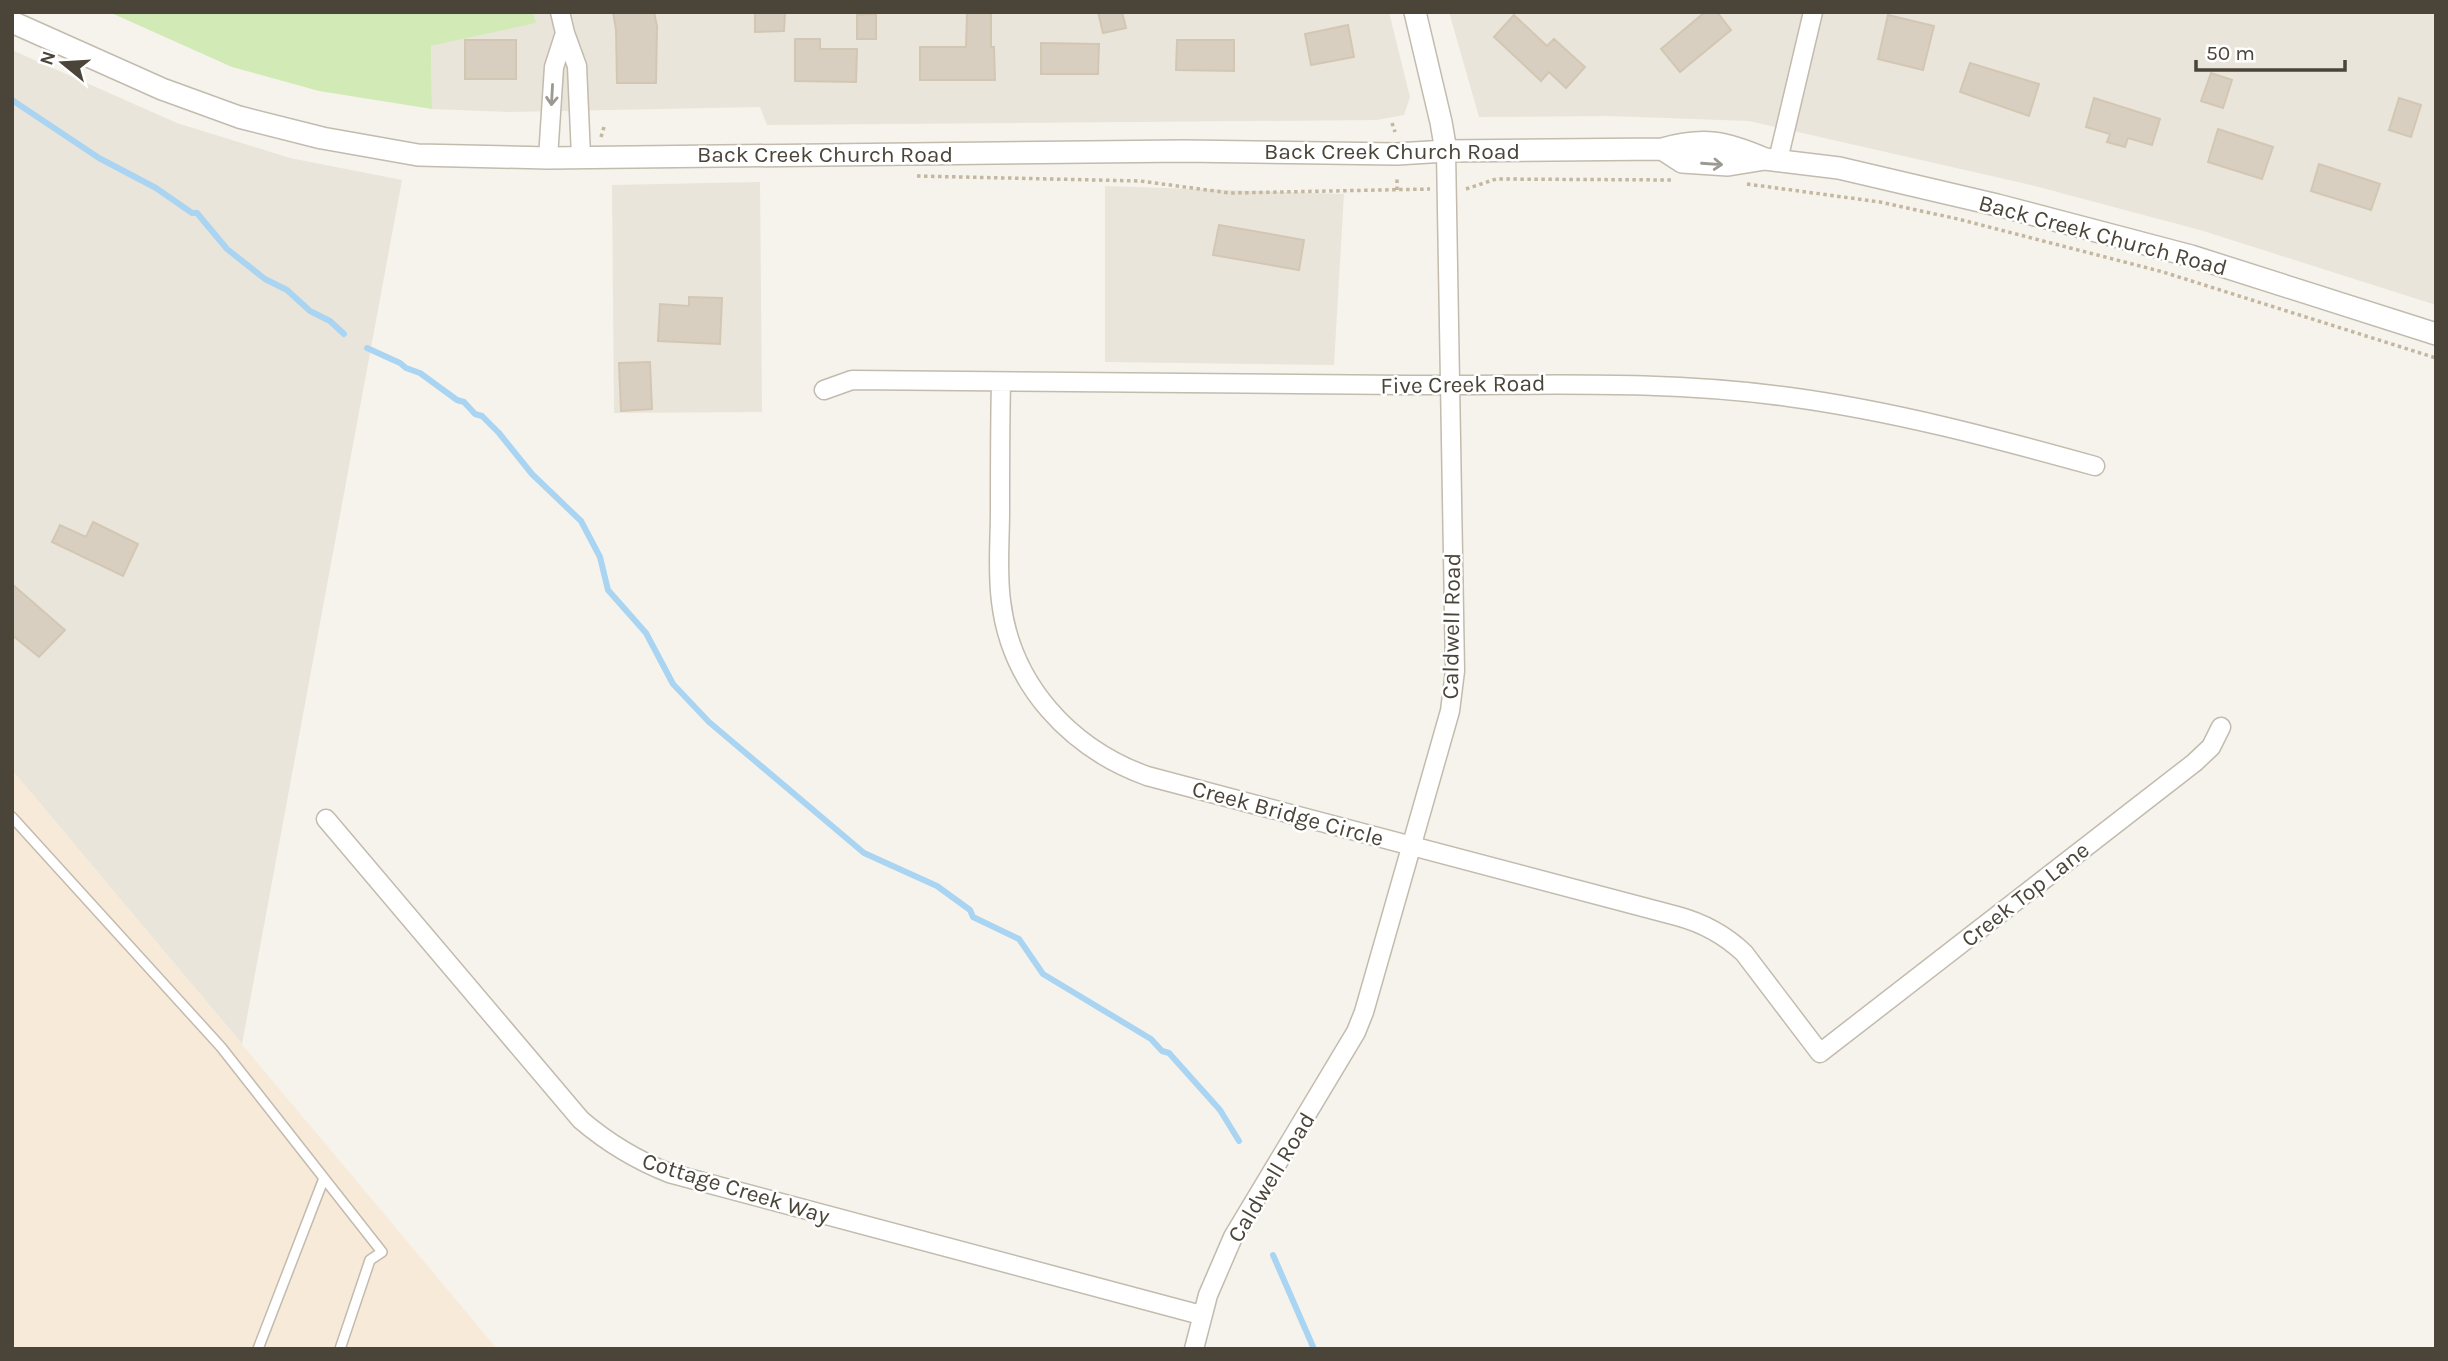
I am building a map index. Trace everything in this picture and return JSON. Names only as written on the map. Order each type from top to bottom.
[{"type":"street","points":[[560,12],[577,66],[581,156]]},
{"type":"street","name":"Caldwell Road","points":[[1194,1349],[1201,1315],[1215,1275],[1233,1237],[1356,1032],[1450,711],[1454,681],[1446,151],[1415,12]]},
{"type":"street","points":[[1772,159],[1813,12]]},
{"type":"street","name":"Back Creek Church Road","points":[[12,22],[193,101],[239,117],[289,130],[418,155],[548,158],[1184,151],[1397,154],[1662,149],[1682,162],[1728,165],[1772,159],[1839,168],[1997,205],[2191,256],[2436,334]]},
{"type":"street","points":[[548,158],[554,67],[565,33]]},
{"type":"street","name":"Five Creek Road","points":[[824,390],[852,380],[1449,385],[1606,383],[1703,388],[1788,397],[1908,417],[1968,430],[2095,466]]},
{"type":"street","name":"Creek Bridge Circle","points":[[1000,382],[1001,602],[1011,644],[1030,684],[1056,718],[1089,747],[1107,759],[1147,776],[1685,918],[1706,926],[1744,953],[1820,1053]]},
{"type":"street","name":"Creek Top Lane","points":[[1820,1053],[2194,763],[2211,747],[2221,727]]},
{"type":"street","name":"Cottage Creek Way","points":[[326,819],[581,1120],[631,1156],[669,1173],[1201,1315]]},
{"type":"lane","points":[[12,817],[221,1046],[382,1252],[370,1260],[340,1349]]},
{"type":"lane","points":[[258,1349],[324,1178]]},
{"type":"path","points":[[1392,123],[1395,132]]},
{"type":"path","points":[[601,134],[604,127]]},
{"type":"path","points":[[913,176],[1140,181],[1230,193],[1420,189]]},
{"type":"path","points":[[1397,178],[1397,190]]},
{"type":"path","points":[[1458,190],[1471,189],[1496,178],[1676,180]]},
{"type":"path","points":[[1739,183],[1880,202],[1958,219],[2163,272],[2436,358]]},
{"type":"shaded area","points":[[533,12],[1389,12],[1410,97],[1404,115],[1377,120],[767,125],[760,107],[509,112],[432,109],[431,46],[535,23]]},
{"type":"shaded area","points":[[1449,12],[2436,12],[2436,305],[2200,230],[2031,185],[1749,121],[1609,116],[1479,117]]},
{"type":"shaded area","points":[[12,50],[177,123],[290,158],[402,180],[242,1044],[12,770]]},
{"type":"shaded area","points":[[760,182],[762,412],[614,413],[612,185]]},
{"type":"shaded area","points":[[1105,186],[1344,194],[1334,365],[1105,362]]},
{"type":"shaded area","points":[[12,770],[437,1277],[497,1349],[12,1349]]},
{"type":"green space","points":[[109,12],[533,12],[536,23],[431,46],[432,109],[319,91],[232,67]]},
{"type":"building","points":[[613,12],[654,12],[657,26],[656,83],[617,83]]},
{"type":"building","points":[[755,12],[785,12],[784,31],[755,32]]},
{"type":"building","points":[[967,12],[991,12],[995,80],[920,80],[920,47],[966,47]]},
{"type":"building","points":[[1098,12],[1122,12],[1126,28],[1103,33]]},
{"type":"building","points":[[1705,12],[1717,12],[1731,30],[1680,72],[1661,49]]},
{"type":"building","points":[[876,14],[876,39],[857,39],[857,15]]},
{"type":"building","points":[[1514,15],[1547,46],[1554,39],[1585,67],[1566,88],[1549,72],[1541,81],[1494,37]]},
{"type":"building","points":[[1888,15],[1934,26],[1923,70],[1878,59]]},
{"type":"building","points":[[1348,25],[1354,57],[1311,65],[1305,34]]},
{"type":"building","points":[[795,39],[820,39],[820,49],[857,49],[856,82],[795,81]]},
{"type":"building","points":[[465,40],[516,40],[516,79],[465,79]]},
{"type":"building","points":[[1177,40],[1234,40],[1234,71],[1176,70]]},
{"type":"building","points":[[1041,43],[1099,44],[1098,74],[1041,74]]},
{"type":"building","points":[[1970,63],[2039,84],[2029,116],[1960,92]]},
{"type":"building","points":[[2211,73],[2232,80],[2223,108],[2201,101]]},
{"type":"building","points":[[2094,98],[2160,119],[2152,145],[2128,138],[2125,147],[2107,142],[2110,134],[2086,127]]},
{"type":"building","points":[[2399,98],[2421,105],[2411,137],[2389,130]]},
{"type":"building","points":[[2218,129],[2273,147],[2262,179],[2208,162]]},
{"type":"building","points":[[2319,164],[2380,184],[2371,210],[2311,191]]},
{"type":"building","points":[[1219,225],[1304,240],[1299,270],[1213,255]]},
{"type":"building","points":[[689,297],[722,298],[720,344],[658,341],[660,304],[689,306]]},
{"type":"building","points":[[650,362],[652,409],[621,411],[619,363]]},
{"type":"building","points":[[93,522],[138,544],[123,576],[52,542],[60,525],[86,537]]},
{"type":"building","points":[[12,584],[65,630],[39,657],[12,635]]},
{"type":"waterway","points":[[12,100],[99,158],[156,188],[192,213],[197,213],[227,249],[265,279],[287,290],[310,311],[330,321],[344,334]]},
{"type":"waterway","points":[[367,348],[420,373],[457,400],[464,402],[475,414],[482,416],[532,474],[581,521],[600,557],[608,590],[646,633],[673,684],[709,722],[864,853],[937,886],[970,910],[973,917],[1019,939],[1043,974],[1151,1039],[1162,1051],[1169,1053],[1220,1110],[1239,1141]]},
{"type":"waterway","points":[[1273,1255],[1314,1349]]}]
